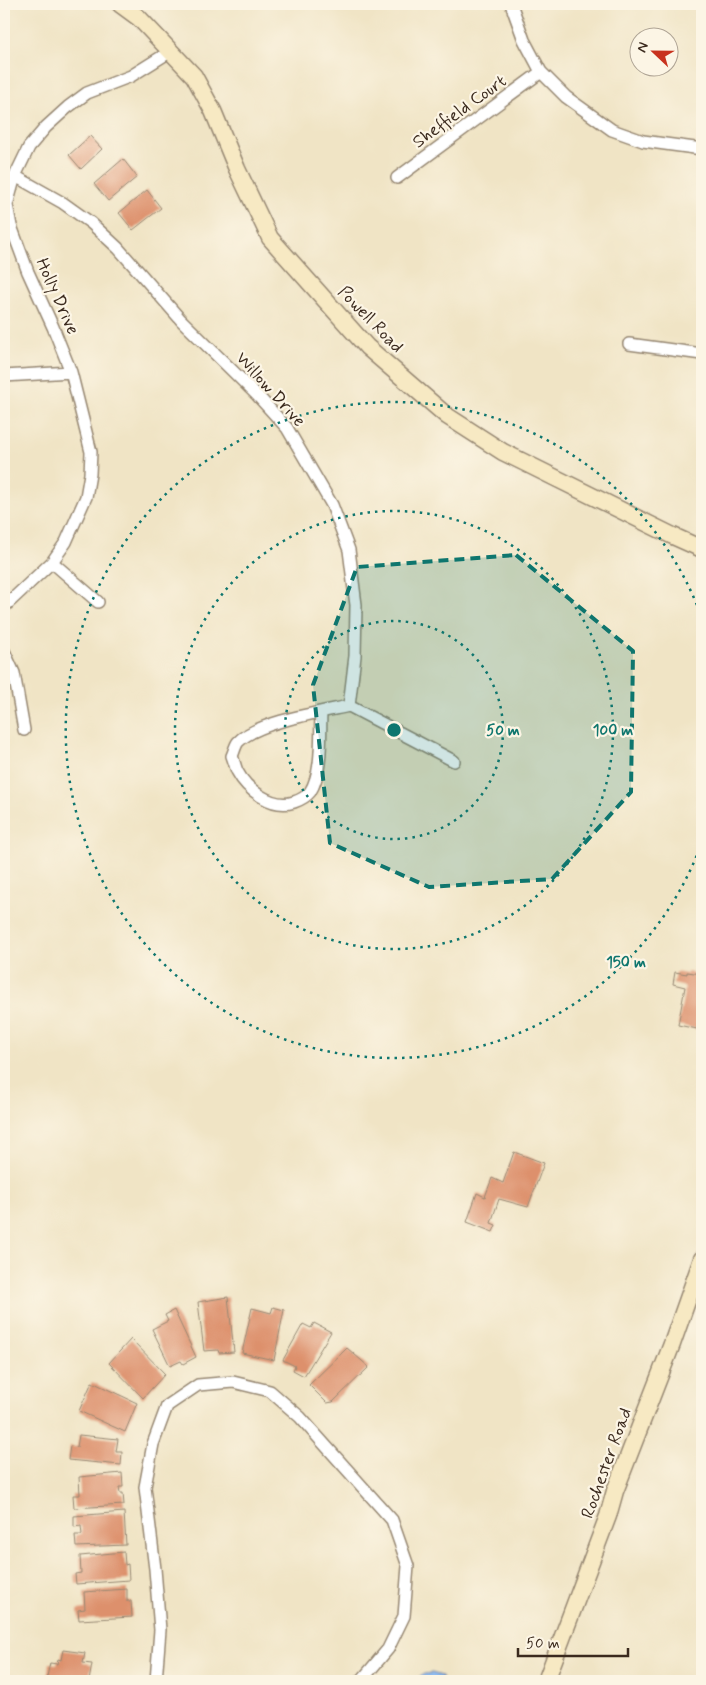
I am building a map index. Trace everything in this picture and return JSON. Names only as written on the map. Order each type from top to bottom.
[{"type":"street","name":"Powell Road","points":[[120,4],[139,18],[194,76],[213,111],[237,169],[270,238],[366,347],[447,416],[503,452],[673,536],[702,548]]},
{"type":"street","points":[[511,4],[524,40],[542,72],[566,97],[612,130],[643,141],[702,149]]},
{"type":"street","name":"Holly Drive","points":[[4,607],[52,562],[66,542],[86,497],[91,452],[71,372],[54,327],[28,272],[11,226],[7,205],[15,176],[29,147],[46,126],[68,107],[87,93],[130,76],[172,51]]},
{"type":"street","name":"Sheffield Court","points":[[397,178],[542,72]]},
{"type":"street","name":"Willow Drive","points":[[15,176],[63,203],[91,223],[118,248],[181,320],[257,395],[287,428],[332,505],[349,550],[356,605],[355,656],[349,706]]},
{"type":"street","points":[[629,344],[702,354]]},
{"type":"street","points":[[4,376],[71,372]]},
{"type":"street","points":[[52,562],[98,602]]},
{"type":"street","points":[[4,651],[14,673],[24,730]]},
{"type":"street","points":[[321,712],[318,766],[315,780],[309,793],[302,799],[282,804],[257,794],[238,771],[232,756],[237,743],[250,733],[265,727],[321,712],[349,706],[454,761]]},
{"type":"street","name":"Rochester Road","points":[[546,1681],[702,1259]]},
{"type":"street","points":[[156,1681],[160,1630],[145,1487],[153,1444],[167,1406],[198,1386],[233,1382],[270,1391],[300,1417],[392,1520],[408,1566],[404,1616],[388,1650],[361,1681]]},
{"type":"highlighted area","points":[[516,555],[633,651],[631,792],[552,879],[429,887],[330,843],[313,685],[357,567]]},
{"type":"water","points":[[432,1673],[442,1676],[443,1681],[412,1681],[424,1674]]},
{"type":"building","points":[[90,136],[102,149],[81,169],[69,155]]},
{"type":"building","points":[[123,159],[137,177],[108,201],[94,184]]},
{"type":"building","points":[[147,190],[161,208],[133,230],[119,213]]},
{"type":"building","points":[[675,972],[702,974],[702,1030],[678,1025],[685,987],[673,984]]},
{"type":"building","points":[[514,1152],[544,1163],[528,1207],[499,1199],[491,1223],[496,1225],[493,1232],[467,1222],[477,1193],[485,1197],[492,1178],[503,1183]]},
{"type":"building","points":[[228,1297],[234,1352],[204,1351],[198,1302]]},
{"type":"building","points":[[273,1307],[284,1310],[274,1360],[242,1353],[252,1308],[271,1313]]},
{"type":"building","points":[[174,1310],[196,1357],[183,1364],[181,1361],[170,1366],[152,1329],[168,1321],[165,1315]]},
{"type":"building","points":[[314,1323],[331,1332],[304,1376],[293,1370],[295,1366],[283,1360],[303,1324],[311,1328]]},
{"type":"building","points":[[131,1339],[165,1374],[143,1398],[109,1363]]},
{"type":"building","points":[[347,1348],[369,1367],[333,1402],[327,1403],[309,1385]]},
{"type":"building","points":[[92,1382],[137,1403],[125,1432],[79,1411]]},
{"type":"building","points":[[79,1435],[118,1439],[116,1452],[122,1452],[121,1465],[68,1460],[70,1446],[77,1447]]},
{"type":"building","points":[[122,1473],[123,1487],[119,1487],[120,1493],[123,1493],[124,1505],[74,1508],[73,1495],[80,1495],[79,1477]]},
{"type":"building","points":[[124,1512],[126,1545],[76,1547],[75,1535],[82,1535],[81,1526],[74,1527],[74,1516]]},
{"type":"building","points":[[124,1552],[125,1565],[128,1564],[129,1580],[76,1584],[75,1574],[81,1573],[80,1556]]},
{"type":"building","points":[[127,1589],[127,1601],[131,1601],[132,1617],[79,1620],[78,1610],[85,1609],[84,1592]]},
{"type":"building","points":[[63,1650],[85,1653],[83,1663],[92,1664],[89,1681],[46,1681],[50,1663],[57,1664],[58,1659],[61,1660]]}]
